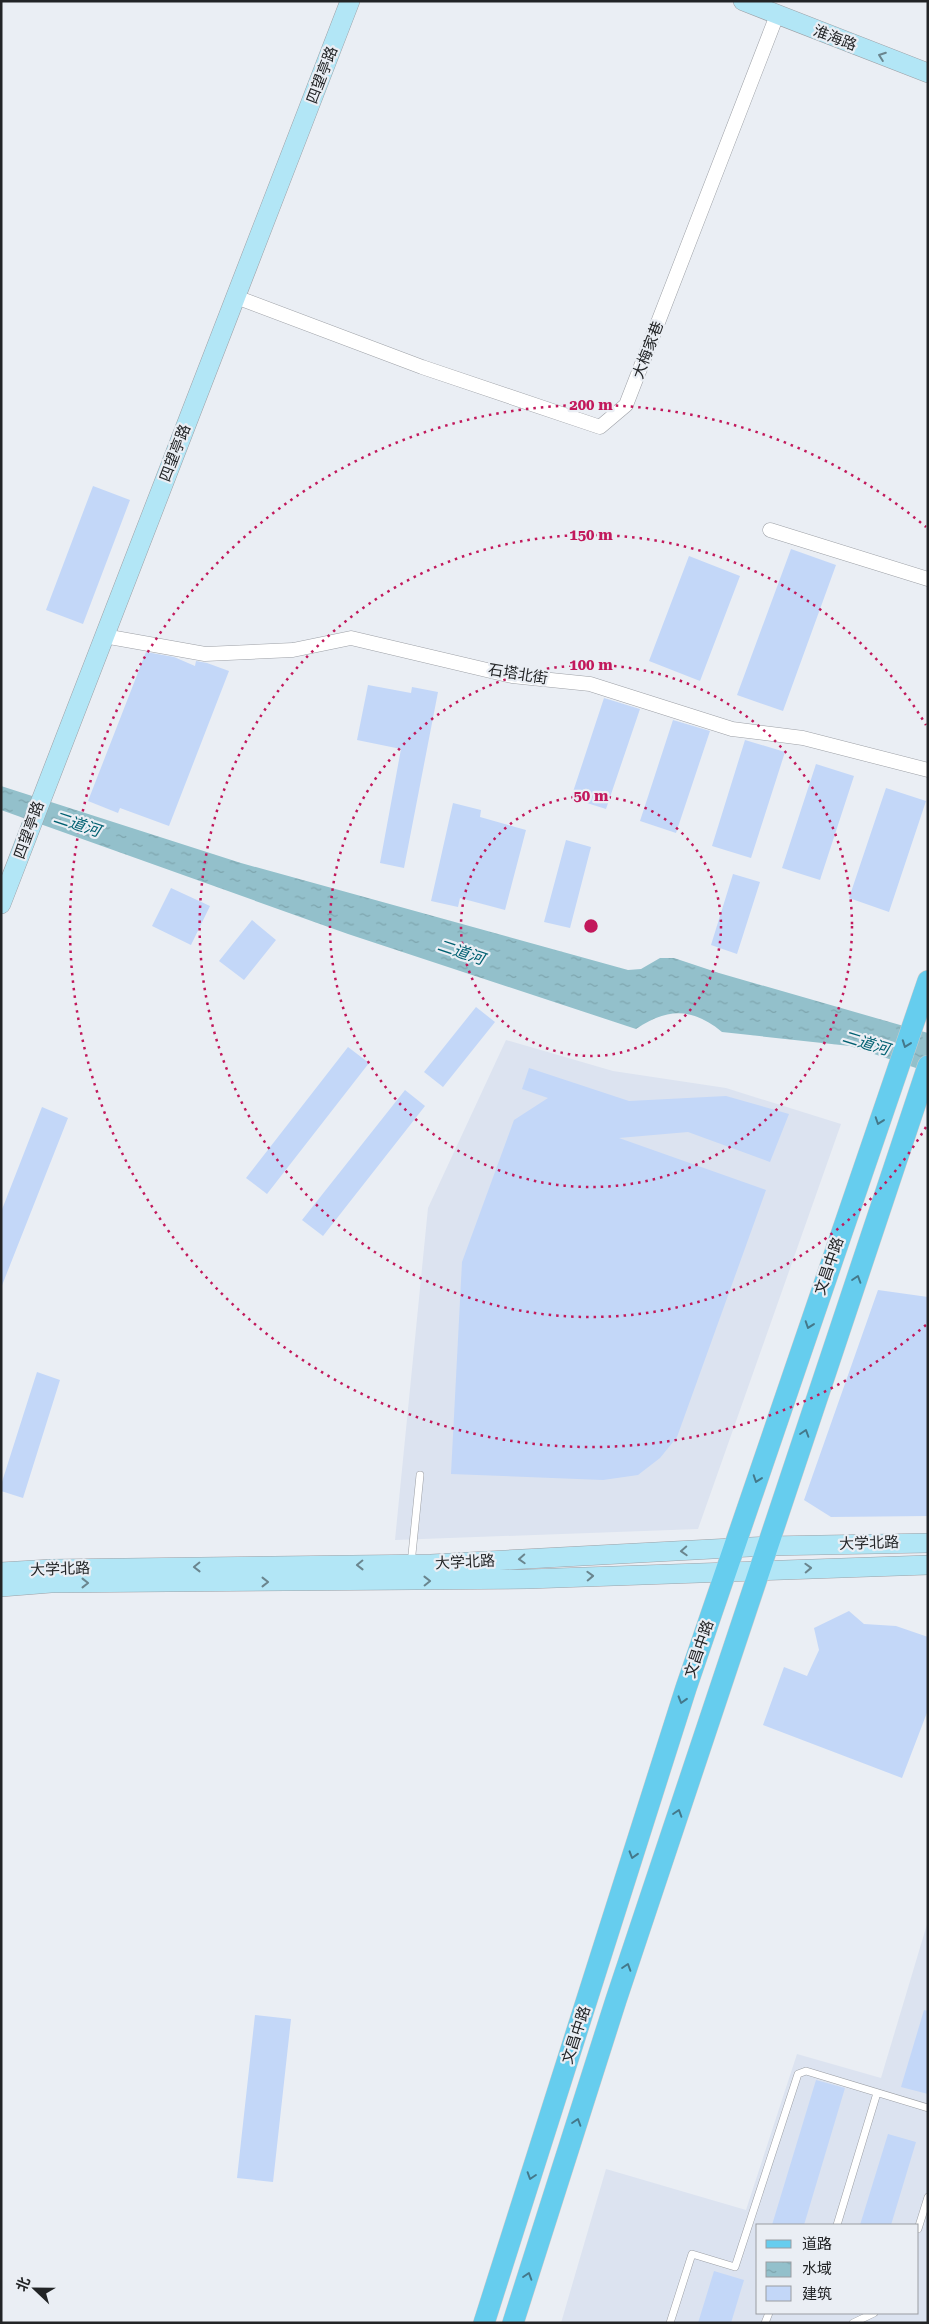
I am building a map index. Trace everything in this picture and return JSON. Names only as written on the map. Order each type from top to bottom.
[{"type":"main road","name":"文昌中路","points":[[484,2323],[725,1570],[894,1075],[928,981]]},
{"type":"main road","name":"文昌中路","points":[[513,2323],[616,2000],[928,1066]]},
{"type":"street","name":"四望亭路","points":[[1,904],[6,879],[26,843],[44,790],[350,1]]},
{"type":"street","name":"淮海路","points":[[742,1],[928,73]]},
{"type":"street","name":"大梅家巷","points":[[236,297],[422,367],[600,427],[626,405],[777,15]]},
{"type":"street","points":[[770,530],[928,579]]},
{"type":"street","name":"石塔北街","points":[[104,636],[205,654],[293,650],[351,638],[512,676],[590,684],[732,730],[803,738],[928,770]]},
{"type":"street","name":"大学北路","points":[[1,1572],[51,1569],[411,1564],[768,1546],[928,1543]]},
{"type":"street","name":"大学北路","points":[[1,1587],[51,1583],[528,1579],[725,1570],[928,1565]]},
{"type":"lane","points":[[411,1564],[420,1475]]},
{"type":"lane","points":[[670,2323],[692,2254],[735,2266],[798,2074],[806,2072],[928,2108]]},
{"type":"lane","points":[[837,2224],[877,2093]]},
{"type":"lane","points":[[919,2226],[928,2197]]},
{"type":"lane","points":[[853,2323],[872,2314]]},
{"type":"shaded area","points":[[506,1040],[613,1071],[726,1088],[841,1124],[698,1529],[395,1540],[428,1208]]},
{"type":"shaded area","points":[[928,1921],[928,2323],[561,2323],[606,2169],[746,2210],[797,2054],[881,2078]]},
{"type":"water","name":"二道河","points":[[1,786],[241,863],[628,970],[641,969],[660,958],[674,958],[719,973],[928,1033],[928,1072],[850,1046],[722,1032],[700,1018],[679,1013],[658,1017],[636,1029],[348,934],[1,810]]},
{"type":"building","points":[[93,486],[130,500],[83,624],[46,610]]},
{"type":"building","points":[[791,549],[836,565],[783,711],[737,695]]},
{"type":"building","points":[[689,556],[740,576],[700,681],[649,661]]},
{"type":"building","points":[[146,652],[174,657],[195,666],[196,661],[207,663],[229,671],[169,826],[120,808],[118,813],[88,801]]},
{"type":"building","points":[[368,685],[411,693],[412,687],[438,692],[404,868],[380,863],[401,749],[357,740]]},
{"type":"building","points":[[604,698],[640,709],[606,809],[571,798]]},
{"type":"building","points":[[673,720],[710,731],[676,833],[640,821]]},
{"type":"building","points":[[745,740],[785,752],[751,858],[712,846]]},
{"type":"building","points":[[816,764],[854,776],[820,880],[782,868]]},
{"type":"building","points":[[886,788],[926,801],[889,912],[849,898]]},
{"type":"building","points":[[453,803],[481,810],[480,817],[526,830],[505,910],[460,898],[458,907],[431,901]]},
{"type":"building","points":[[566,840],[591,847],[570,928],[544,922]]},
{"type":"building","points":[[733,874],[760,882],[737,954],[711,945]]},
{"type":"building","points":[[171,888],[210,906],[191,945],[152,926]]},
{"type":"building","points":[[252,920],[276,940],[244,980],[219,961]]},
{"type":"building","points":[[476,1007],[495,1022],[443,1087],[424,1072]]},
{"type":"building","points":[[348,1047],[369,1063],[267,1194],[246,1178]]},
{"type":"building","points":[[529,1068],[629,1101],[726,1096],[789,1114],[770,1162],[688,1132],[619,1138],[766,1190],[677,1437],[660,1458],[638,1475],[603,1480],[451,1474],[462,1262],[514,1120],[548,1098],[522,1089]]},
{"type":"building","points":[[405,1090],[425,1106],[323,1236],[302,1220]]},
{"type":"building","points":[[42,1107],[68,1118],[1,1288],[1,1212]]},
{"type":"building","points":[[878,1290],[928,1297],[928,1516],[831,1517],[804,1500]]},
{"type":"building","points":[[37,1372],[60,1380],[23,1498],[1,1491],[1,1485]]},
{"type":"building","points":[[849,1611],[864,1624],[896,1626],[928,1637],[928,1710],[902,1778],[763,1725],[784,1667],[807,1676],[819,1650],[814,1628]]},
{"type":"building","points":[[924,2010],[928,2011],[928,2094],[901,2087]]},
{"type":"building","points":[[255,2015],[291,2019],[273,2182],[237,2178]]},
{"type":"building","points":[[816,2080],[845,2088],[804,2224],[772,2224]]},
{"type":"building","points":[[888,2134],[916,2142],[891,2224],[860,2224]]},
{"type":"building","points":[[714,2271],[744,2280],[731,2323],[698,2323]]}]
